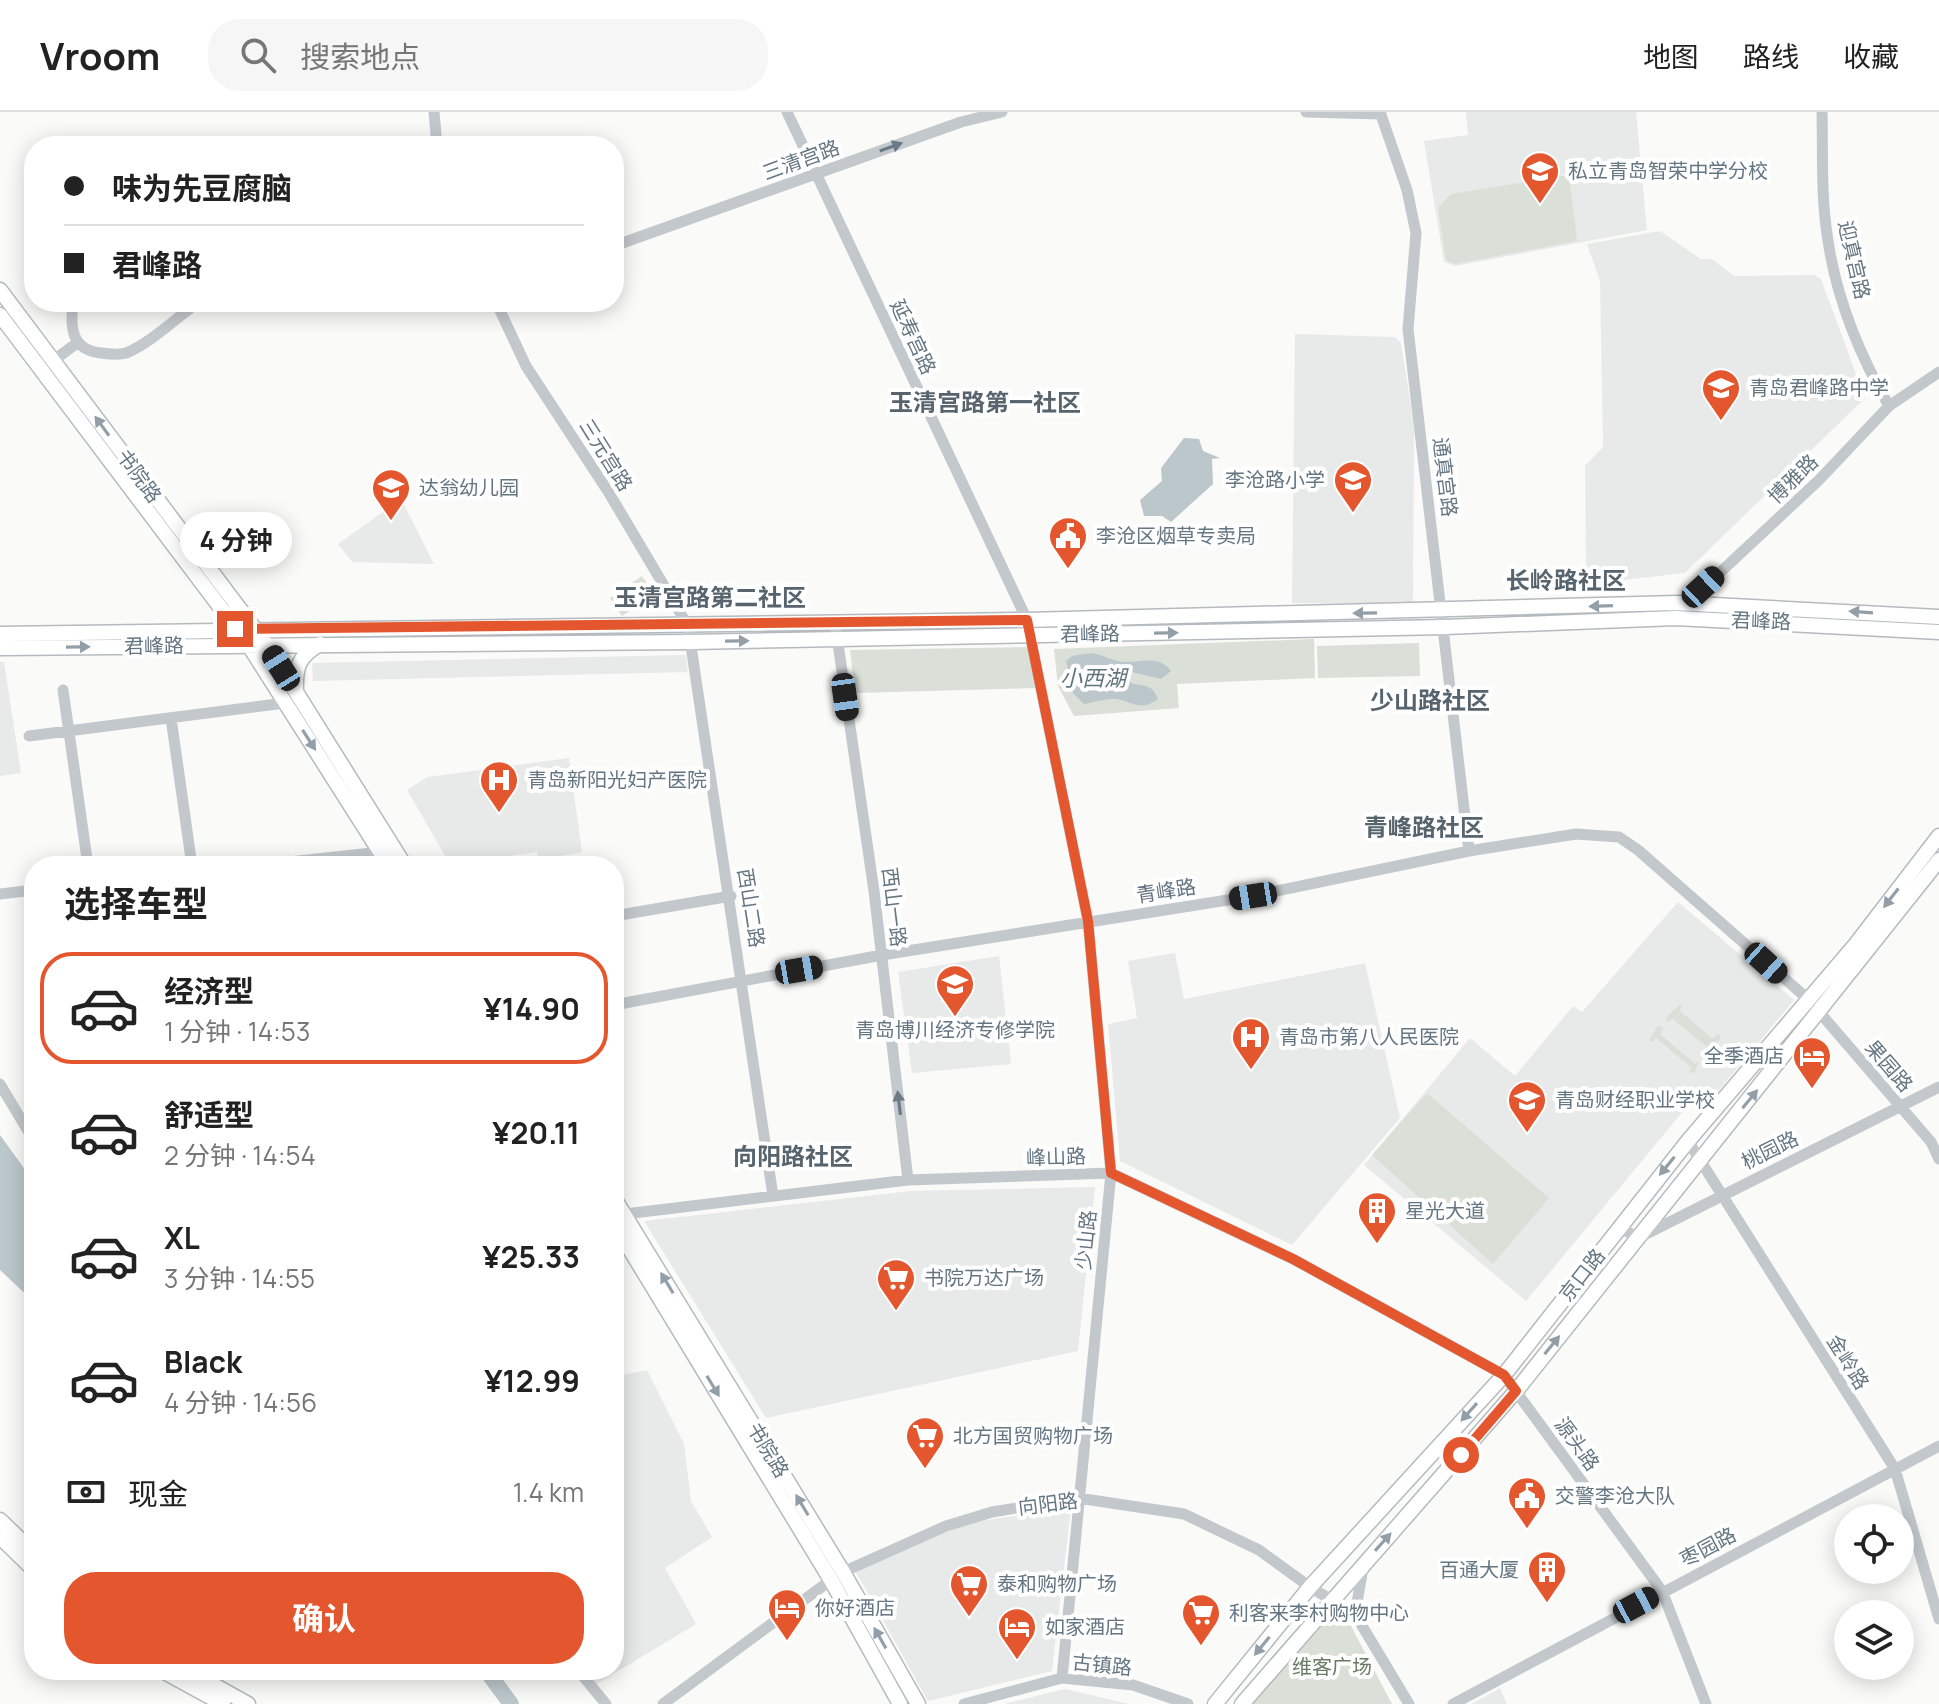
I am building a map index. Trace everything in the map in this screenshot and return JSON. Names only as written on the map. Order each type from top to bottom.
[{"type":"main road","name":"书院路","points":[[0,290],[266,644],[291,698],[383,856]]},
{"type":"main road","name":"书院路","points":[[0,315],[235,629],[291,698],[398,856]]},
{"type":"main road","name":"君峰路","points":[[0,634],[1027,620],[1685,603],[1939,617]]},
{"type":"main road","name":"君峰路","points":[[0,648],[692,642],[1445,627],[1676,618],[1939,632]]},
{"type":"main road","points":[[291,698],[297,665],[309,650],[323,643]]},
{"type":"main road","name":"京口路","points":[[1215,1704],[1310,1587],[1504,1375],[1688,1141],[1809,1000],[1939,836]]},
{"type":"main road","name":"京口路","points":[[1242,1704],[1516,1391],[1820,1014],[1939,860]]},
{"type":"main road","name":"书院路","points":[[624,1232],[918,1704]]},
{"type":"main road","points":[[0,1520],[24,1543]]},
{"type":"main road","points":[[0,1537],[24,1560]]},
{"type":"main road","name":"书院路","points":[[837,1576],[900,1704]]},
{"type":"main road","points":[[179,1680],[223,1704]]},
{"type":"main road","points":[[205,1680],[248,1704]]},
{"type":"street","points":[[434,112],[436,136]]},
{"type":"street","name":"延寿宫路","points":[[787,112],[1027,620]]},
{"type":"street","name":"三清宫路","points":[[624,242],[961,122],[1002,112]]},
{"type":"street","points":[[1306,112],[1380,113]]},
{"type":"street","name":"迎真宫路","points":[[1822,112],[1826,232],[1832,263],[1859,349],[1889,406]]},
{"type":"street","name":"通真宫路","points":[[1380,113],[1407,190],[1416,233],[1408,329],[1469,851]]},
{"type":"street","points":[[72,312],[70,325],[77,343],[86,351],[126,353],[184,312]]},
{"type":"street","name":"三元宫路","points":[[501,312],[526,366],[609,493],[688,626]]},
{"type":"street","points":[[54,360],[77,343]]},
{"type":"street","name":"博雅路","points":[[1676,618],[1685,603],[1819,480],[1889,406],[1939,372]]},
{"type":"street","name":"少山路","points":[[1027,620],[1088,921],[1111,1173],[1062,1678]]},
{"type":"street","name":"西山一路","points":[[835,623],[882,955],[908,1180]]},
{"type":"street","name":"西山二路","points":[[688,626],[731,896],[773,1196]]},
{"type":"street","points":[[63,690],[87,856]]},
{"type":"street","points":[[29,736],[171,718],[291,698]]},
{"type":"street","points":[[171,718],[191,856]]},
{"type":"street","name":"青峰路","points":[[624,1003],[882,955],[1253,896],[1469,851],[1576,834],[1619,837],[1638,850],[1809,1000]]},
{"type":"street","points":[[344,856],[381,852]]},
{"type":"street","points":[[0,894],[24,891]]},
{"type":"street","points":[[624,914],[731,896]]},
{"type":"street","name":"果园路","points":[[1809,1000],[1931,1142],[1939,1159]]},
{"type":"street","points":[[0,1084],[24,1124]]},
{"type":"street","name":"桃园路","points":[[1638,1238],[1939,1087]]},
{"type":"street","name":"金岭路","points":[[1688,1141],[1895,1469],[1939,1619]]},
{"type":"street","name":"峰山路","points":[[624,1220],[773,1196],[908,1180],[1111,1173],[1293,1259],[1504,1375]]},
{"type":"street","points":[[1619,1227],[1638,1238]]},
{"type":"street","name":"源头路","points":[[1504,1375],[1662,1591],[1706,1704]]},
{"type":"street","name":"枣园路","points":[[1453,1704],[1939,1446]]},
{"type":"street","name":"向阳路","points":[[663,1704],[837,1576],[946,1526],[992,1512],[1078,1498],[1190,1516],[1259,1550],[1310,1587],[1355,1614],[1409,1704]]},
{"type":"street","points":[[1355,1614],[1365,1562]]},
{"type":"street","name":"古镇路","points":[[964,1704],[1062,1678],[1133,1685],[1188,1704]]},
{"type":"street","points":[[586,1680],[606,1704]]},
{"type":"shaded area","name":"私立青岛智荣中学分校","points":[[1466,112],[1636,112],[1647,230],[1455,266],[1444,262],[1424,141],[1468,135]]},
{"type":"shaded area","name":"青岛君峰路中学","points":[[1660,231],[1701,259],[1712,259],[1734,276],[1814,275],[1821,279],[1865,398],[1685,573],[1586,584],[1585,466],[1603,447],[1600,281],[1587,244]]},
{"type":"shaded area","name":"李沧路小学","points":[[1295,334],[1395,337],[1401,343],[1414,426],[1413,604],[1292,603]]},
{"type":"shaded area","name":"达翁幼儿园","points":[[401,499],[434,564],[352,562],[338,544]]},
{"type":"shaded area","points":[[686,655],[688,672],[313,681],[312,663]]},
{"type":"shaded area","points":[[0,662],[4,662],[21,773],[0,776]]},
{"type":"shaded area","name":"青岛新阳光妇产医院","points":[[569,758],[582,852],[560,856],[538,856],[537,852],[510,856],[445,856],[407,790],[427,777]]},
{"type":"shaded area","name":"青岛财经职业学校","points":[[1678,902],[1794,1000],[1700,1113],[1689,1104],[1526,1301],[1364,1165],[1470,1038],[1515,1076],[1573,1006],[1582,1012]]},
{"type":"shaded area","name":"青岛市第八人民医院","points":[[1175,953],[1184,999],[1365,963],[1400,1118],[1292,1245],[1120,1161],[1108,1024],[1137,1018],[1128,961]]},
{"type":"shaded area","name":"青岛博川经济专修学院","points":[[999,956],[1011,1064],[912,1073],[898,972]]},
{"type":"shaded area","name":"书院万达广场","points":[[1095,1187],[1078,1351],[766,1418],[644,1221],[911,1191]]},
{"type":"shaded area","points":[[647,1370],[684,1444],[691,1501],[712,1537],[665,1568],[696,1624],[624,1667],[624,1375]]},
{"type":"shaded area","name":"泰和购物广场","points":[[1071,1508],[1052,1671],[928,1701],[852,1565],[973,1522]]},
{"type":"shaded area","points":[[1500,1688],[1507,1704],[1471,1704]]},
{"type":"shaded area","points":[[1065,1689],[1129,1704],[1004,1704]]},
{"type":"green space","points":[[1569,175],[1577,241],[1455,264],[1446,260],[1438,208],[1451,194]]},
{"type":"green space","points":[[642,576],[655,595],[622,616],[610,598]]},
{"type":"green space","points":[[1314,639],[1315,678],[1177,684],[1179,708],[1074,716],[1058,686],[1054,649]]},
{"type":"green space","points":[[1419,643],[1420,676],[1318,678],[1317,646]]},
{"type":"green space","points":[[1030,647],[1038,688],[855,693],[850,650]]},
{"type":"green space","points":[[1682,1003],[1680,1011],[1713,1039],[1718,1034],[1721,1037],[1712,1053],[1703,1053],[1707,1047],[1673,1019],[1666,1022],[1668,1015]]},
{"type":"green space","points":[[1658,1026],[1664,1028],[1660,1034],[1695,1064],[1699,1061],[1695,1072],[1689,1073],[1692,1068],[1656,1038],[1652,1042],[1649,1040]]},
{"type":"green space","points":[[1427,1093],[1549,1198],[1493,1264],[1372,1155]]},
{"type":"green space","name":"维客广场","points":[[1327,1618],[1351,1626],[1392,1704],[1251,1704]]},
{"type":"water","points":[[1184,438],[1199,439],[1203,451],[1220,458],[1212,459],[1213,484],[1171,522],[1162,516],[1144,516],[1140,500],[1162,481],[1161,468]]},
{"type":"water","name":"小西湖","points":[[1092,653],[1124,662],[1155,661],[1171,671],[1161,679],[1132,672],[1125,676],[1131,683],[1153,690],[1158,699],[1152,703],[1137,705],[1112,699],[1084,704],[1073,693],[1066,661],[1072,656]]},
{"type":"water","points":[[0,1135],[24,1168],[24,1293],[0,1270]]},
{"type":"waterway","points":[[493,1680],[511,1704]]},
{"type":"place","name":"私立青岛智荣中学分校","points":[[1540,205]]},
{"type":"place","name":"青岛君峰路中学","points":[[1721,422]]},
{"type":"place","name":"李沧路小学","points":[[1353,514]]},
{"type":"place","name":"达翁幼儿园","points":[[391,522]]},
{"type":"place","name":"李沧区烟草专卖局","points":[[1068,570]]},
{"type":"place","name":"青岛新阳光妇产医院","points":[[499,814]]},
{"type":"place","name":"青岛博川经济专修学院","points":[[955,1018]]},
{"type":"place","name":"青岛市第八人民医院","points":[[1251,1071]]},
{"type":"place","name":"全季酒店","points":[[1812,1090]]},
{"type":"place","name":"青岛财经职业学校","points":[[1527,1134]]},
{"type":"place","name":"星光大道","points":[[1377,1245]]},
{"type":"place","name":"书院万达广场","points":[[896,1312]]},
{"type":"place","name":"北方国贸购物广场","points":[[925,1470]]},
{"type":"place","name":"交警李沧大队","points":[[1527,1530]]},
{"type":"place","name":"百通大厦","points":[[1547,1604]]},
{"type":"place","name":"泰和购物广场","points":[[969,1618]]},
{"type":"place","name":"你好酒店","points":[[787,1642]]},
{"type":"place","name":"利客来李村购物中心","points":[[1201,1647]]},
{"type":"place","name":"如家酒店","points":[[1017,1661]]},
{"type":"district","name":"玉清宫路第一社区","points":[[985,403]]},
{"type":"district","name":"长岭路社区","points":[[1566,581]]},
{"type":"district","name":"玉清宫路第二社区","points":[[710,598]]},
{"type":"district","name":"少山路社区","points":[[1430,701]]},
{"type":"district","name":"青峰路社区","points":[[1424,828]]},
{"type":"district","name":"向阳路社区","points":[[793,1157]]},
{"type":"route","points":[[235,629],[1027,620],[1088,921],[1111,1173],[1293,1259],[1504,1375],[1516,1391],[1461,1455]]}]
